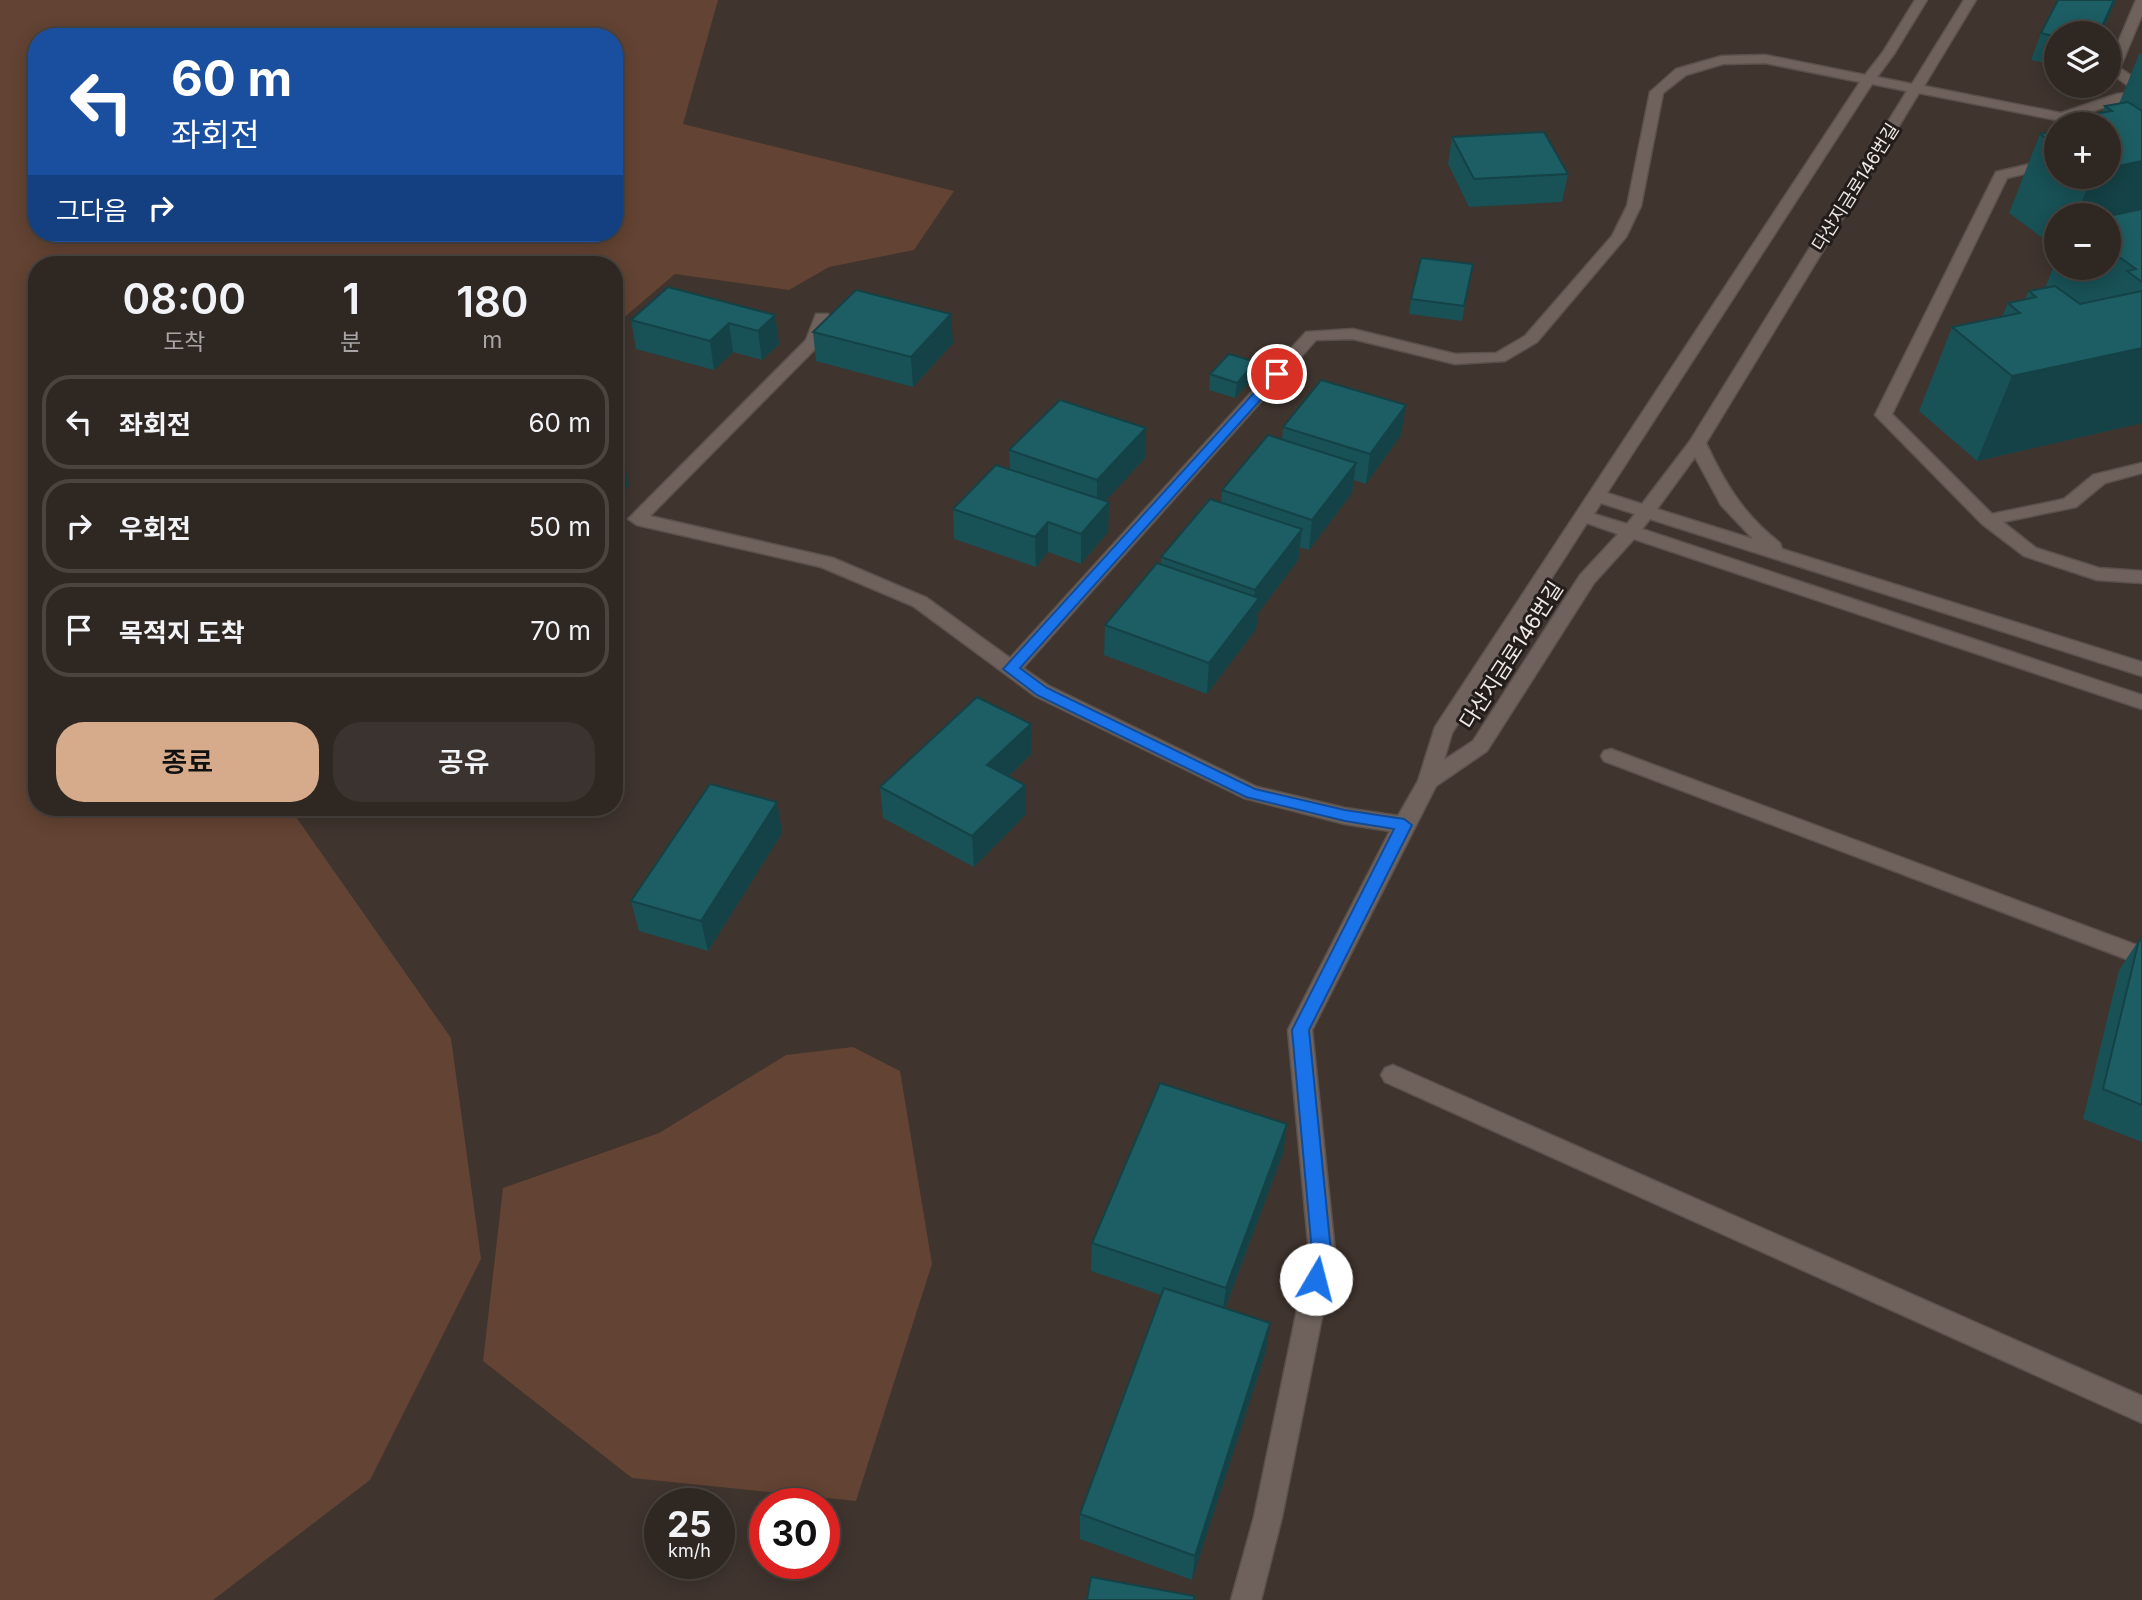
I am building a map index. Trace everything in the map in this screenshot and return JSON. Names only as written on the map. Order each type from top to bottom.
[{"type":"street","name":"다산지금로146번길","points":[[1429,781],[1442,732],[1921,0]]},
{"type":"street","name":"다산지금로146번길","points":[[1429,781],[1480,746],[1587,579],[1631,531],[1697,443],[1970,0]]},
{"type":"street","points":[[2142,0],[2113,69],[2142,89]]},
{"type":"street","points":[[1011,669],[1312,335],[1353,334],[1455,359],[1499,358],[1531,340],[1619,237],[1634,206],[1657,92],[1681,72],[1722,60],[1765,59],[2062,117],[2122,97],[2142,95]]},
{"type":"street","points":[[2044,165],[2001,175],[1883,415],[1988,520],[2030,552],[2097,574],[2142,577]]},
{"type":"street","points":[[822,317],[813,342],[637,519],[826,562],[920,602],[1042,691],[1251,793],[1345,816],[1404,825]]},
{"type":"street","points":[[1697,443],[1722,496],[1750,530],[1790,559]]},
{"type":"street","points":[[1988,520],[2070,503],[2099,478],[2142,468]]},
{"type":"street","points":[[1597,496],[2142,669]]},
{"type":"street","points":[[1583,516],[2142,702]]},
{"type":"street","points":[[1611,756],[2142,956]]},
{"type":"street","points":[[1246,1600],[1268,1517],[1322,1252],[1300,1030],[1429,781]]},
{"type":"street","points":[[1393,1075],[2142,1410]]},
{"type":"shaded area","points":[[0,0],[718,0],[683,124],[954,191],[914,250],[829,267],[789,290],[675,274],[623,318],[623,256],[28,256],[28,816],[295,816],[451,1038],[481,1259],[370,1480],[213,1600],[0,1600]]},
{"type":"shaded area","points":[[853,1047],[900,1071],[932,1264],[856,1501],[840,1499],[840,1488],[749,1490],[632,1478],[483,1361],[503,1188],[659,1133],[786,1055]]},
{"type":"building","points":[[2058,0],[2114,0],[2104,21],[2047,21]]},
{"type":"building","points":[[2128,102],[2142,111],[2142,161],[2121,165],[2121,112],[2106,112],[2112,111],[2105,106]]},
{"type":"building","points":[[1544,132],[1568,174],[1474,179],[1452,137]]},
{"type":"building","points":[[2142,209],[2142,282],[2127,271],[2136,269],[2121,258],[2121,213]]},
{"type":"building","points":[[1421,258],[1473,264],[1464,306],[1411,299]]},
{"type":"building","points":[[2055,286],[2080,304],[2142,291],[2142,348],[2012,376],[1952,327],[2020,313],[2008,303],[2036,297],[2029,291]]},
{"type":"building","points":[[668,287],[775,315],[758,331],[729,323],[710,341],[631,320]]},
{"type":"building","points":[[856,290],[951,314],[911,357],[813,332]]},
{"type":"building","points":[[1229,354],[1256,362],[1237,383],[1210,374]]},
{"type":"building","points":[[1321,380],[1406,405],[1370,454],[1283,427]]},
{"type":"building","points":[[1060,400],[1146,428],[1097,480],[1009,450]]},
{"type":"building","points":[[1268,435],[1356,463],[1312,520],[1222,490]]},
{"type":"building","points":[[996,465],[1109,502],[1081,534],[1048,522],[1035,537],[953,509]]},
{"type":"building","points":[[1210,499],[1302,529],[1255,590],[1161,557]]},
{"type":"building","points":[[1157,563],[1259,598],[1209,663],[1105,625]]},
{"type":"building","points":[[977,697],[1031,724],[987,765],[1025,785],[972,836],[880,787]]},
{"type":"building","points":[[710,784],[777,802],[701,921],[631,901]]},
{"type":"building","points":[[2139,940],[2142,941],[2142,1105],[2103,1089]]},
{"type":"building","points":[[1160,1083],[1287,1124],[1226,1288],[1092,1243]]},
{"type":"building","points":[[1164,1288],[1270,1323],[1195,1556],[1080,1514]]},
{"type":"building","points":[[1091,1577],[1194,1596],[1194,1600],[1087,1600]]},
{"type":"route","points":[[1277,374],[1011,669],[1042,691],[1251,793],[1345,816],[1404,825],[1300,1030],[1322,1252],[1316,1279]]}]
